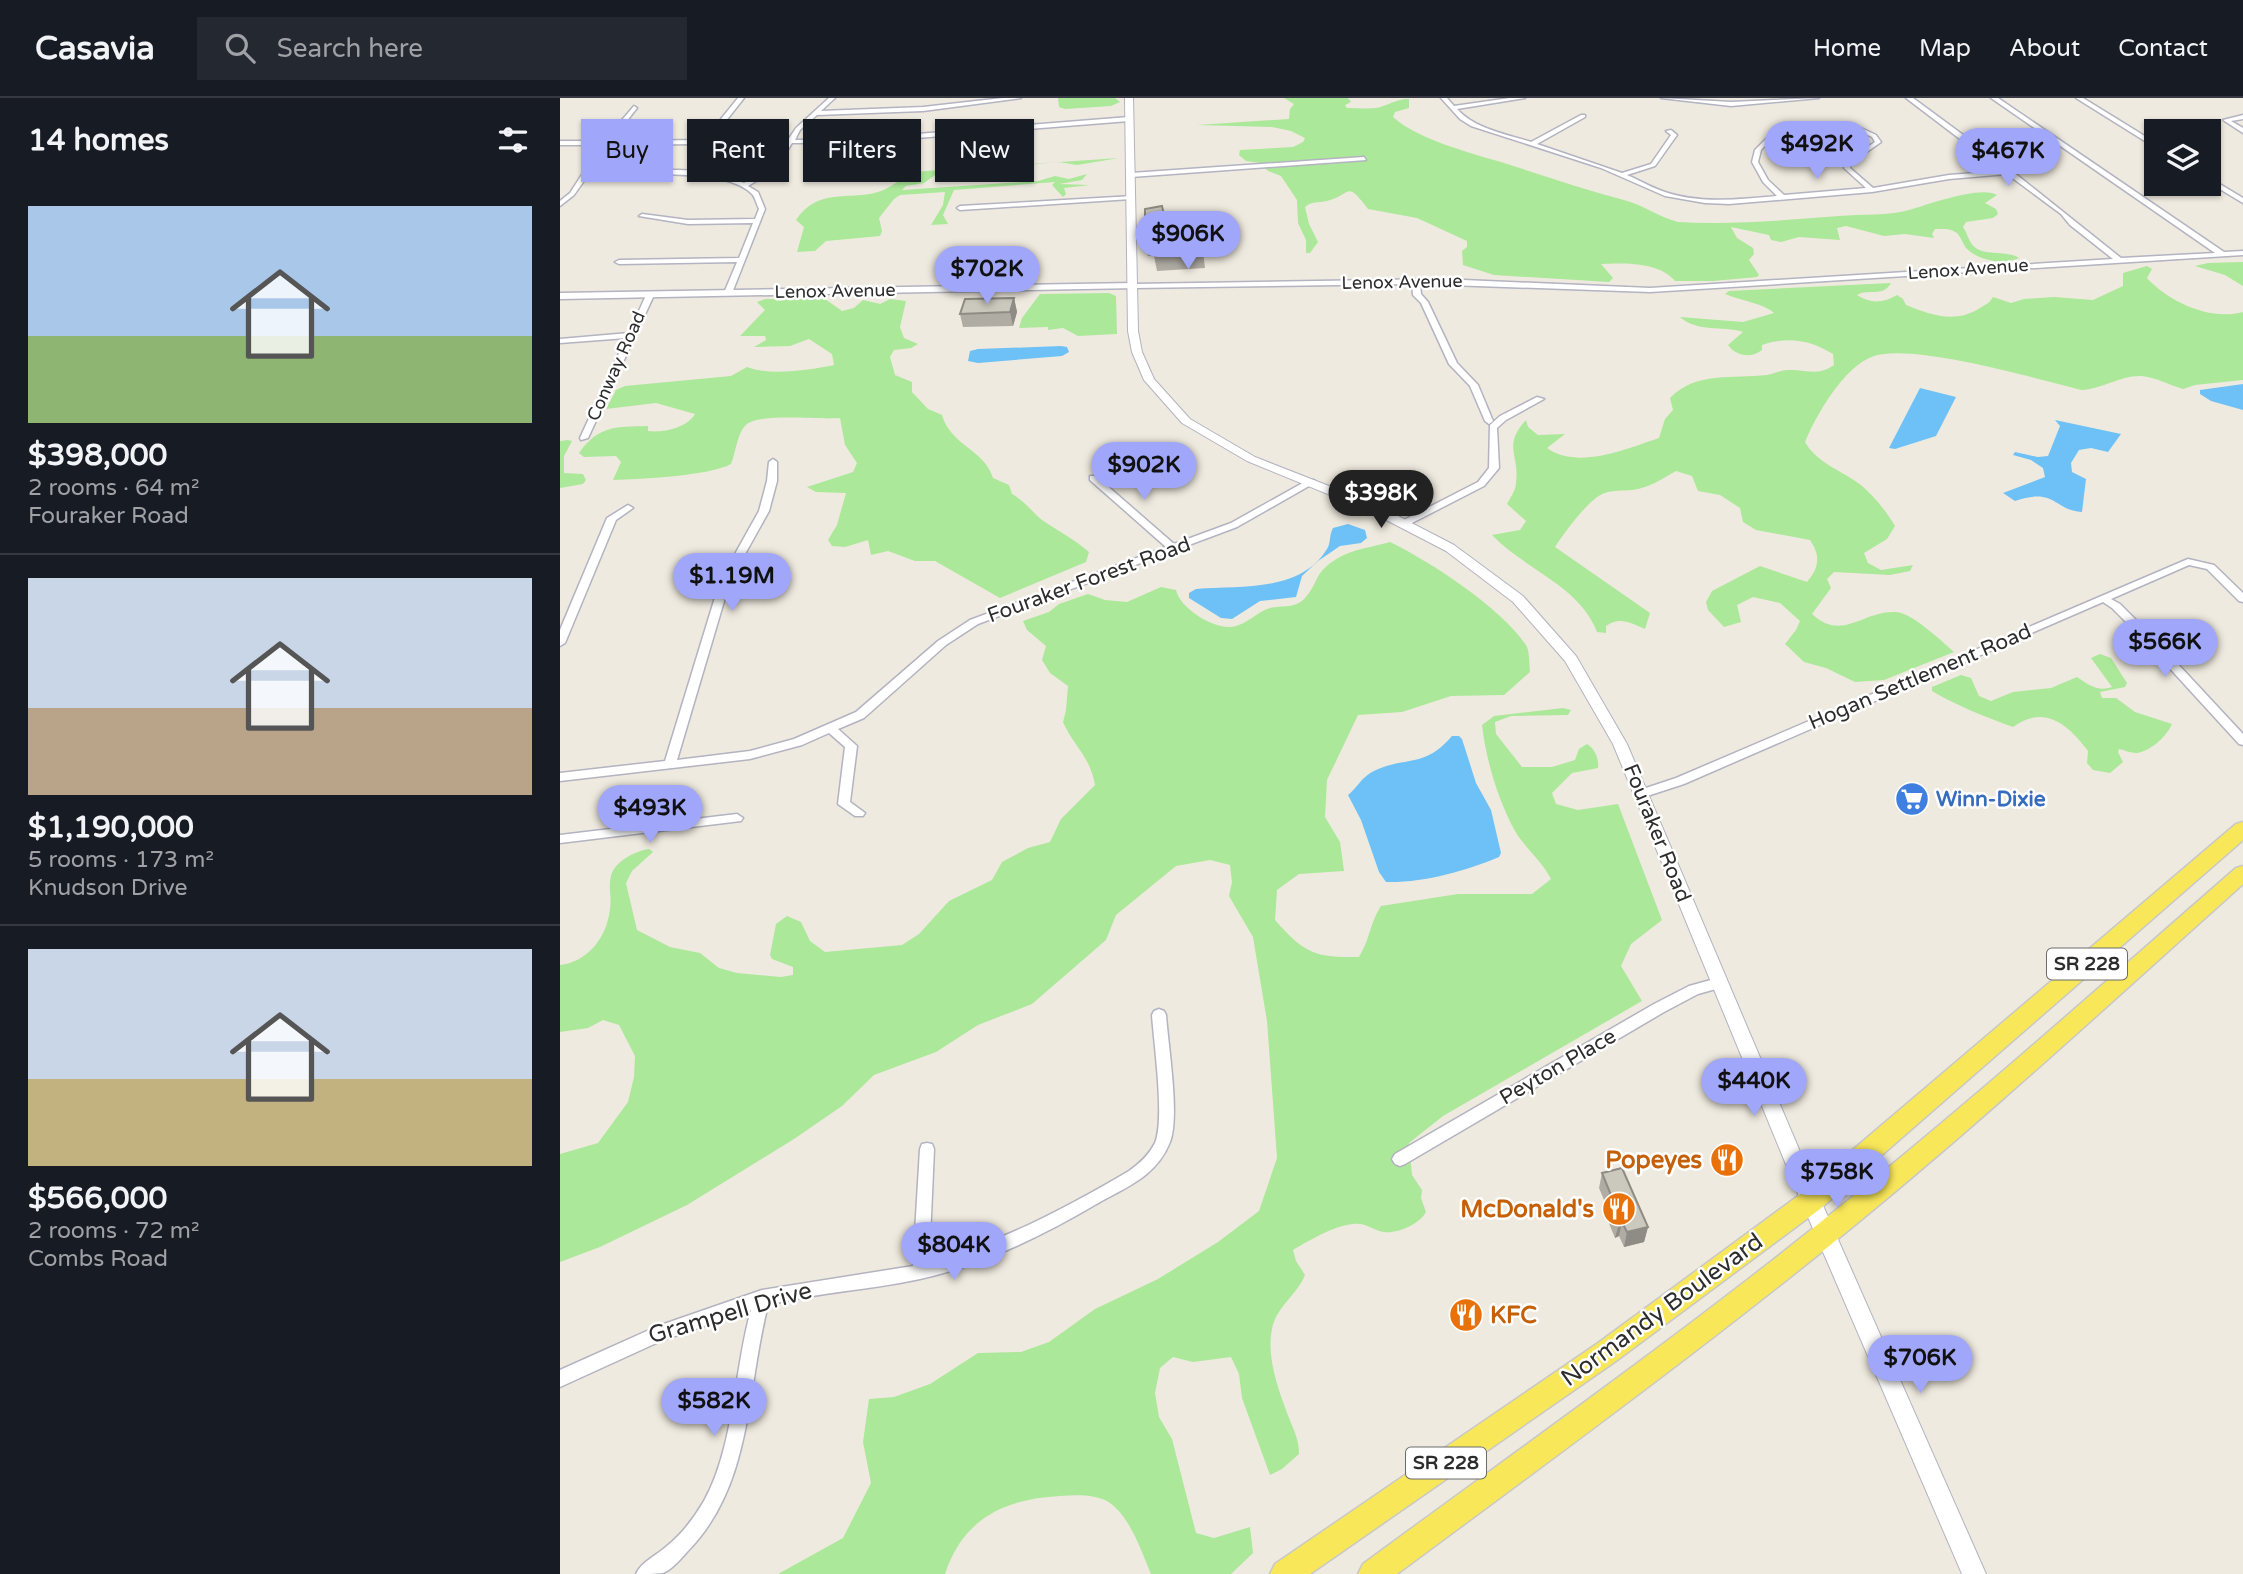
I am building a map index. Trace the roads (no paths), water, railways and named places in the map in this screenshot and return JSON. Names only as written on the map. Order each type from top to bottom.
[{"type":"main road","name":"Fouraker Road","points":[[1129,98],[1133,331],[1143,368],[1158,392],[1180,415],[1209,436],[1251,459],[1405,523],[1450,548],[1501,585],[1552,634],[1571,659],[1608,719],[1825,1234],[1974,1574]]},
{"type":"main road","name":"Normandy Boulevard","points":[[1285,1574],[1607,1352],[1811,1201],[2243,829]]},
{"type":"main road","name":"Normandy Boulevard","points":[[1373,1574],[1604,1403],[1825,1234],[1959,1123],[2243,873]]},
{"type":"street","points":[[724,119],[741,98]]},
{"type":"street","points":[[789,142],[814,113],[832,98]]},
{"type":"street","points":[[1444,98],[1473,125],[1685,199],[1729,202],[1783,198],[1872,190],[1949,177],[2010,172]]},
{"type":"street","points":[[1452,108],[1522,98]]},
{"type":"street","points":[[1664,98],[1752,103],[1816,98]]},
{"type":"street","points":[[1909,98],[2010,172],[2119,260]]},
{"type":"street","points":[[1994,98],[2222,254]]},
{"type":"street","points":[[2079,98],[2144,139]]},
{"type":"street","points":[[814,113],[923,109],[1016,99]]},
{"type":"street","points":[[625,119],[634,108]]},
{"type":"street","points":[[1532,145],[1583,116]]},
{"type":"street","points":[[2243,117],[2228,118],[2228,122],[2243,131]]},
{"type":"street","points":[[789,142],[899,138],[1129,119]]},
{"type":"street","points":[[1859,129],[1874,136],[1878,142],[1848,162],[1847,168],[1872,190]]},
{"type":"street","points":[[1622,175],[1653,165],[1674,135],[1669,131]]},
{"type":"street","points":[[1771,136],[1758,150],[1755,162],[1765,181],[1783,198]]},
{"type":"street","points":[[560,143],[581,143]]},
{"type":"street","points":[[1131,175],[1364,159]]},
{"type":"street","points":[[673,174],[718,176],[747,184],[758,193],[762,202],[728,293]]},
{"type":"street","points":[[560,204],[572,194],[581,179]]},
{"type":"street","points":[[2221,187],[2243,201]]},
{"type":"street","points":[[960,208],[1131,197]]},
{"type":"street","points":[[642,216],[688,222],[756,221]]},
{"type":"street","name":"Lenox Avenue","points":[[560,296],[1416,281],[1495,281],[1650,290],[2243,253]]},
{"type":"street","points":[[619,262],[742,260]]},
{"type":"street","points":[[1416,281],[1417,295],[1424,303],[1453,364],[1474,385],[1489,421]]},
{"type":"street","name":"Conway Road","points":[[584,438],[629,335],[650,295]]},
{"type":"street","points":[[560,341],[629,335]]},
{"type":"street","points":[[1405,523],[1481,484],[1494,468],[1493,427],[1503,418],[1540,399]]},
{"type":"street","points":[[670,764],[725,581],[764,511],[772,481],[773,462]]},
{"type":"street","points":[[1093,478],[1174,549]]},
{"type":"street","name":"Fouraker Forest Road","points":[[560,777],[750,755],[798,742],[860,715],[942,643],[974,622],[1234,525],[1311,482]]},
{"type":"street","points":[[560,643],[612,518],[628,508]]},
{"type":"street","name":"Hogan Settlement Road","points":[[1641,794],[1691,776],[2188,562],[2210,567],[2243,599]]},
{"type":"street","points":[[2104,598],[2147,636],[2243,741]]},
{"type":"street","points":[[831,729],[851,746],[844,804],[859,813]]},
{"type":"street","points":[[560,839],[737,818]]},
{"type":"street","name":"Peyton Place","points":[[1400,1158],[1659,1008],[1694,990],[1718,983]]},
{"type":"street","name":"Grampell Drive","points":[[560,1379],[647,1336],[762,1298],[800,1289],[921,1272],[978,1255],[1059,1218],[1143,1170],[1151,1162],[1166,1136],[1159,1015]]},
{"type":"street","points":[[921,1272],[927,1149]]},
{"type":"street","points":[[645,1574],[672,1554],[700,1524],[725,1479],[731,1459],[751,1335],[762,1298]]},
{"type":"water","points":[[1067,347],[1069,352],[1062,356],[978,363],[968,361],[970,351],[978,349]]},
{"type":"water","points":[[2243,384],[2243,410],[2211,401],[2200,394],[2200,390]]},
{"type":"water","points":[[1920,388],[1956,397],[1936,436],[1895,449],[1889,448]]},
{"type":"water","points":[[2055,420],[2121,434],[2108,452],[2091,448],[2079,450],[2071,463],[2072,472],[2086,479],[2082,512],[2047,498],[2028,497],[2015,501],[2003,493],[2045,477],[2043,468],[2031,460],[2013,455],[2015,452],[2038,457],[2048,456],[2060,426]]},
{"type":"water","points":[[1348,524],[1365,530],[1367,538],[1361,543],[1340,546],[1318,561],[1302,576],[1296,597],[1260,601],[1232,619],[1221,618],[1189,598],[1189,593],[1196,589],[1268,584],[1301,573],[1315,563],[1327,549],[1333,528]]},
{"type":"water","points":[[1452,736],[1462,739],[1476,783],[1491,810],[1501,853],[1499,857],[1444,875],[1386,882],[1379,872],[1361,820],[1348,795],[1372,772],[1432,754]]},
{"type":"place","name":"Winn-Dixie","points":[[1912,799]]},
{"type":"place","name":"Popeyes","points":[[1727,1160]]},
{"type":"place","name":"McDonald's","points":[[1619,1209]]},
{"type":"place","name":"KFC","points":[[1466,1315]]}]
